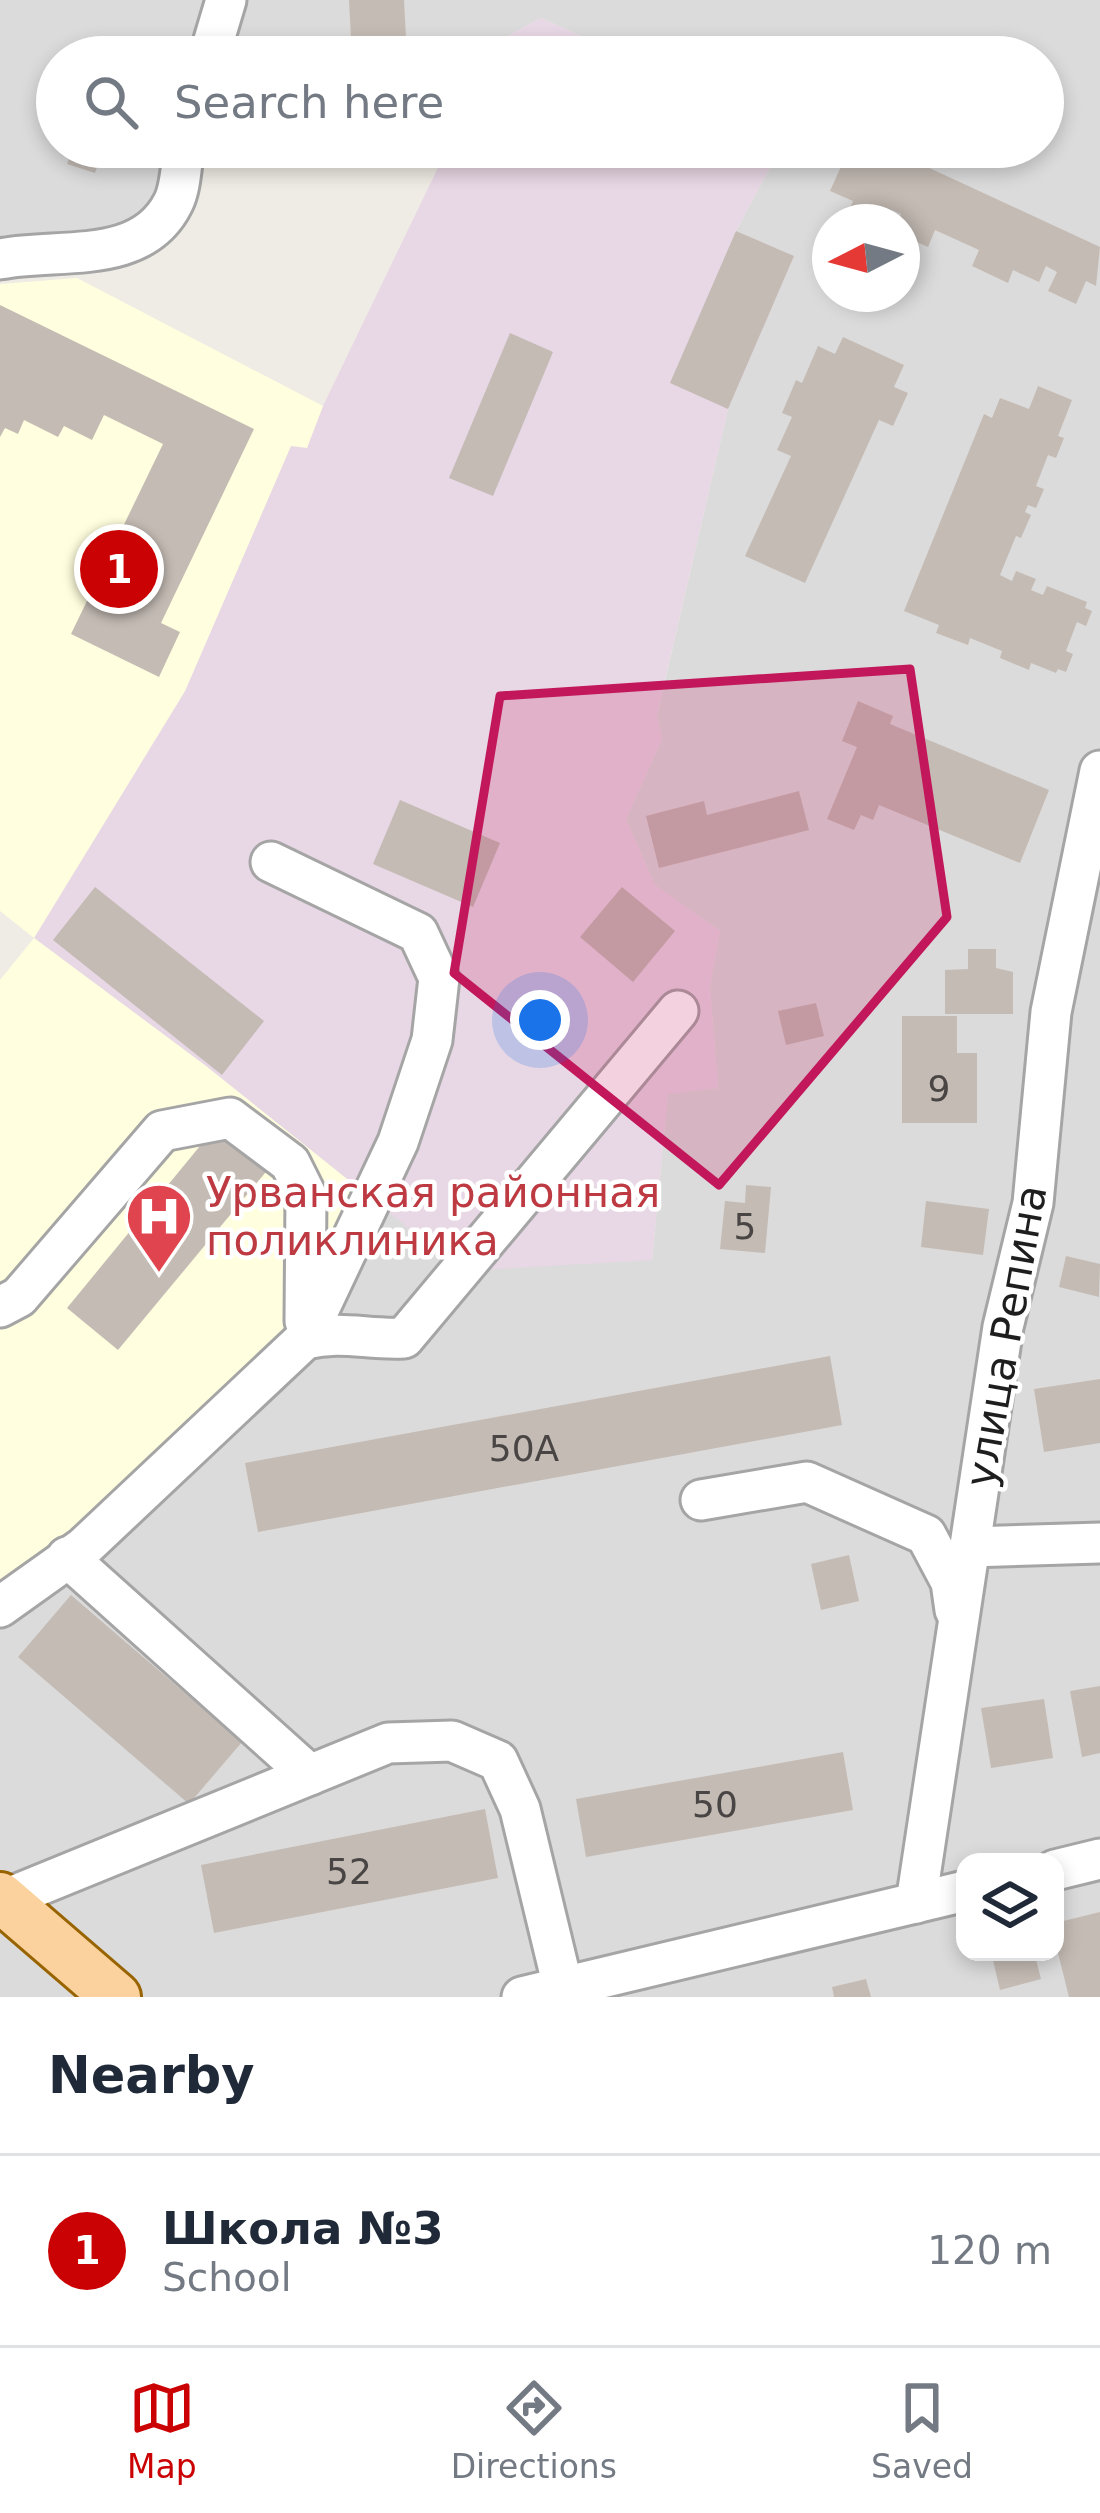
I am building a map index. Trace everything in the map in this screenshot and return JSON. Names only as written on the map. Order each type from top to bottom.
[{"type":"main road","points":[[2,1899],[116,1997]]},
{"type":"street","points":[[215,36],[226,0]]},
{"type":"street","points":[[0,259],[125,246],[154,227],[174,202],[180,168]]},
{"type":"street","name":"улица Репина","points":[[916,1903],[1003,1327],[1033,1203],[1051,1012],[1100,771]]},
{"type":"street","points":[[0,1607],[85,1547],[304,1339],[398,1142],[432,1040],[439,977],[418,933],[272,862]]},
{"type":"street","points":[[304,1339],[335,1332],[375,1340],[404,1337],[678,1011]]},
{"type":"street","points":[[0,1306],[19,1297],[162,1131],[230,1118],[290,1163],[307,1195],[304,1339]]},
{"type":"street","points":[[700,1500],[807,1482],[926,1535],[951,1582],[958,1627]]},
{"type":"street","points":[[970,1546],[1100,1543]]},
{"type":"street","points":[[67,1557],[310,1775]]},
{"type":"street","points":[[2,1899],[388,1743],[452,1741],[498,1761],[520,1809],[563,1987]]},
{"type":"street","points":[[1064,1868],[1100,1858]]},
{"type":"street","points":[[522,1997],[956,1893]]},
{"type":"highlighted area","points":[[910,669],[947,917],[719,1185],[454,973],[500,696]]},
{"type":"shaded area","points":[[0,0],[1100,0],[1100,1997],[0,1997],[0,1619],[367,1195],[652,1260],[668,1093],[718,1088],[710,986],[720,931],[655,885],[626,819],[662,739],[657,715],[728,409],[736,231],[770,168],[1064,168],[1064,36],[581,36],[541,18],[508,36],[36,36],[36,168],[178,168],[154,227],[0,259]]},
{"type":"shaded area","points":[[541,18],[581,36],[508,36]]},
{"type":"shaded area","points":[[438,168],[770,168],[736,231],[794,256],[728,409],[657,714],[662,739],[626,819],[655,885],[720,931],[710,986],[718,1088],[668,1094],[652,1260],[462,1271],[206,1066],[34,938],[185,691],[291,445],[307,447]]},
{"type":"shaded area","points":[[77,278],[323,406],[307,448],[291,446],[185,691],[34,938],[0,911],[0,284]]},
{"type":"shaded area","name":"Урванская районная поликлиника","points":[[34,938],[206,1066],[367,1195],[222,1432],[0,1619],[0,980]]},
{"type":"building","points":[[349,0],[404,0],[406,36],[351,36]]},
{"type":"building","points":[[840,168],[929,168],[1100,247],[1096,286],[1086,281],[1076,304],[1048,291],[1057,272],[1046,266],[1039,282],[1013,270],[1008,283],[972,266],[979,250],[935,230],[928,247],[920,243],[920,204],[853,201],[830,191]]},
{"type":"building","points":[[736,231],[794,256],[728,409],[670,383]]},
{"type":"building","points":[[0,305],[254,429],[161,623],[180,632],[159,677],[71,634],[163,444],[104,415],[92,440],[64,426],[58,437],[24,420],[18,434],[5,428],[0,437]]},
{"type":"building","points":[[510,333],[553,352],[493,496],[449,478]]},
{"type":"building","points":[[843,337],[904,365],[894,387],[908,393],[893,426],[879,420],[805,583],[745,556],[791,456],[777,450],[792,417],[782,413],[796,380],[802,383],[818,346],[835,354]]},
{"type":"building","points":[[1038,386],[1072,400],[1058,436],[1064,438],[1056,458],[1048,455],[1036,486],[1044,489],[1036,508],[1028,505],[1025,512],[1031,515],[1021,538],[1016,536],[1000,575],[1012,581],[1016,571],[1036,579],[1031,590],[1043,595],[1047,586],[1087,602],[1085,608],[1092,611],[1086,626],[1077,622],[1066,651],[1073,654],[1066,672],[1058,669],[1056,673],[1031,663],[1029,670],[1000,658],[1002,651],[970,638],[968,645],[936,633],[939,625],[904,611],[984,414],[992,418],[1000,398],[1029,409]]},
{"type":"building","points":[[858,701],[893,716],[890,724],[1049,790],[1020,863],[879,805],[873,820],[861,815],[854,830],[827,819],[857,747],[842,741]]},
{"type":"building","points":[[799,791],[809,830],[659,868],[646,816],[704,801],[707,815]]},
{"type":"building","points":[[400,800],[500,843],[473,907],[373,864]]},
{"type":"building","points":[[95,887],[264,1021],[222,1075],[53,940]]},
{"type":"building","points":[[622,887],[675,931],[633,982],[580,937]]},
{"type":"building","points":[[968,949],[996,949],[996,968],[1013,972],[1013,1014],[945,1014],[945,970],[968,969]]},
{"type":"building","points":[[816,1003],[824,1036],[786,1045],[778,1011]]},
{"type":"building","points":[[902,1016],[957,1016],[957,1053],[977,1053],[977,1123],[902,1123]]},
{"type":"building","points":[[218,1124],[270,1167],[118,1350],[67,1308]]},
{"type":"building","points":[[746,1185],[771,1187],[765,1253],[720,1249],[725,1201],[745,1203]]},
{"type":"building","points":[[926,1201],[989,1209],[983,1255],[921,1247]]},
{"type":"building","points":[[1066,1256],[1100,1264],[1099,1297],[1059,1287]]},
{"type":"building","points":[[830,1356],[842,1425],[258,1532],[245,1463]]},
{"type":"building","points":[[1100,1379],[1100,1443],[1044,1452],[1034,1389]]},
{"type":"building","points":[[849,1555],[859,1601],[821,1610],[811,1564]]},
{"type":"building","points":[[71,1595],[242,1742],[189,1804],[18,1657]]},
{"type":"building","points":[[1100,1686],[1100,1753],[1082,1757],[1070,1691]]},
{"type":"building","points":[[1044,1699],[1053,1758],[991,1768],[981,1708]]},
{"type":"building","points":[[843,1752],[853,1810],[586,1857],[576,1799]]},
{"type":"building","points":[[485,1809],[498,1878],[214,1933],[201,1865]]},
{"type":"building","points":[[1100,1912],[1100,1997],[1069,1997],[1060,1961],[1064,1961],[1064,1921]]},
{"type":"building","points":[[993,1961],[1036,1961],[1041,1979],[1000,1990]]},
{"type":"building","points":[[866,1979],[871,1997],[834,1997],[832,1987]]},
{"type":"place","name":"Школа №3","points":[[119,569]]},
{"type":"place","name":"Урванская районная поликлиника","points":[[159,1275]]}]
